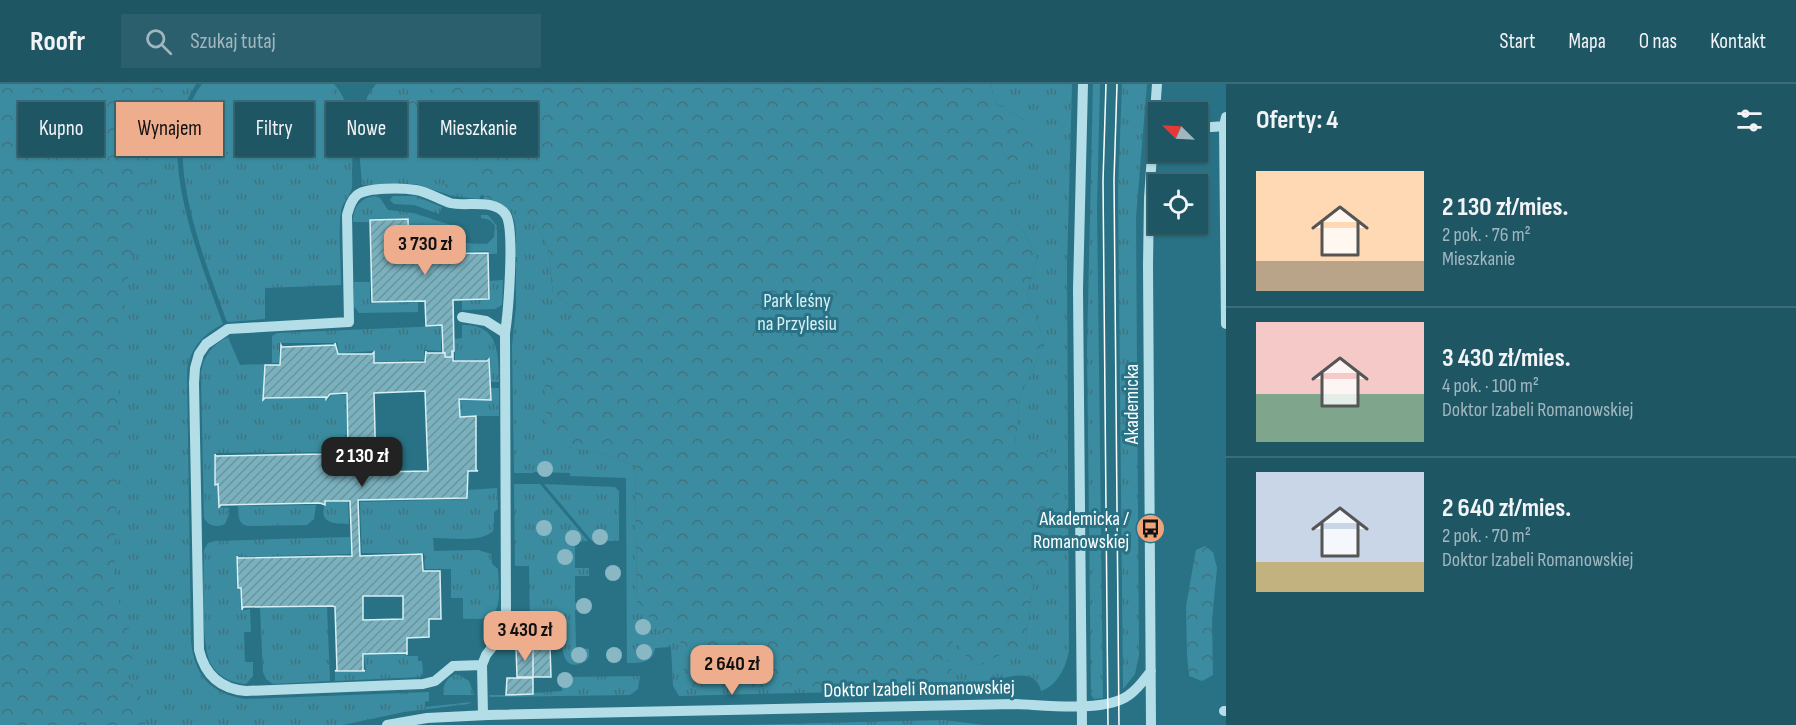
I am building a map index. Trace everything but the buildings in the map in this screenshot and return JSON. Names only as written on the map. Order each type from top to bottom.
[{"type":"street","points":[[1082,725],[1078,289],[1083,84]]},
{"type":"street","name":"Akademicka","points":[[1157,84],[1157,102]]},
{"type":"street","points":[[1208,126],[1225,123],[1226,324]]},
{"type":"street","name":"Akademicka","points":[[1151,725],[1148,265],[1149,198],[1153,162]]},
{"type":"street","points":[[482,665],[453,666],[435,681],[423,684],[260,691],[237,690],[222,684],[210,674],[202,660],[198,636],[195,368],[199,354],[206,344],[228,329],[349,322],[347,215],[357,195],[370,190],[416,190],[450,202],[490,206],[503,212],[509,224],[509,306],[505,333],[506,612],[500,637],[486,655],[482,665],[483,715]]},
{"type":"street","points":[[462,317],[486,321],[505,333]]},
{"type":"street","name":"Doktor Izabeli Romanowskiej","points":[[387,725],[427,718],[483,715],[1015,704],[1100,706],[1115,703],[1128,696],[1151,671]]},
{"type":"green space","points":[[0,84],[170,84],[162,94],[162,102],[116,102],[116,156],[154,156],[126,287],[119,381],[114,589],[130,632],[132,663],[125,680],[139,690],[146,718],[145,725],[0,725]]},
{"type":"green space","points":[[128,84],[196,84],[186,102],[127,102]]},
{"type":"green space","points":[[202,84],[334,84],[345,102],[326,102],[326,156],[352,156],[352,189],[342,208],[340,220],[341,285],[265,288],[265,319],[227,322],[197,235],[183,169],[183,156],[223,156],[223,102],[193,102]]},
{"type":"green space","points":[[376,84],[489,84],[490,102],[419,102],[419,156],[494,156],[495,170],[479,199],[452,196],[416,184],[362,185],[360,156],[407,156],[407,102],[365,102]]},
{"type":"green space","name":"Park leśny na Przylesiu","points":[[436,84],[991,84],[995,103],[1023,119],[1039,137],[1025,167],[997,211],[1023,231],[1037,258],[1027,293],[1045,343],[1020,396],[1015,445],[1059,454],[1060,562],[1034,581],[1025,644],[973,667],[954,638],[946,658],[954,674],[948,684],[685,688],[682,643],[665,638],[637,601],[635,466],[605,454],[568,447],[548,433],[544,381],[549,331],[574,323],[568,304],[553,294],[548,246],[533,219],[478,193],[463,194],[441,190],[443,184],[465,183],[475,166],[475,156],[538,156],[538,102],[419,102],[419,119],[407,123],[407,102],[378,102],[421,97]]},
{"type":"green space","points":[[991,84],[1072,84],[1067,266],[1069,650],[1063,669],[1057,680],[1041,691],[1036,681],[1028,676],[1018,675],[960,690],[679,696],[673,686],[671,647],[655,648],[649,659],[627,663],[626,478],[570,476],[570,473],[514,473],[512,346],[516,307],[515,225],[514,218],[507,209],[484,197],[500,172],[533,219],[548,246],[553,294],[568,304],[574,323],[568,447],[605,454],[635,466],[637,601],[954,674],[945,659],[954,638],[1025,644],[1034,581],[1015,445],[1020,396],[1045,343],[1027,293],[1037,258],[1023,231],[997,211],[1007,193],[1023,119],[995,103]]},
{"type":"green space","points":[[1093,84],[1100,84],[1097,207],[1103,698],[1094,699],[1091,695],[1087,349]]},
{"type":"green space","points":[[1122,84],[1147,84],[1136,217],[1139,655],[1135,674],[1123,689],[1118,191]]},
{"type":"green space","points":[[203,86],[332,86],[332,102],[326,102],[326,151],[314,151],[314,102],[235,102],[235,152],[223,152],[223,102],[203,102]]},
{"type":"green space","points":[[407,134],[419,134],[419,156],[466,156],[465,179],[376,178],[376,156],[407,156]]},
{"type":"green space","points":[[125,156],[178,156],[188,220],[223,324],[209,332],[198,343],[191,356],[187,372],[191,642],[196,665],[214,688],[245,699],[429,692],[429,701],[425,702],[425,707],[472,702],[404,712],[343,725],[145,725],[146,718],[104,709]]},
{"type":"green space","points":[[375,196],[380,198],[388,210],[413,213],[451,225],[451,234],[445,239],[434,241],[409,233],[408,218],[369,219],[369,222],[353,222],[358,204]]},
{"type":"green space","points":[[393,196],[415,196],[442,207],[439,214],[414,205],[394,204],[390,200]]},
{"type":"green space","points":[[481,215],[488,215],[497,226],[497,254],[489,254],[489,251],[461,252],[462,246],[466,243],[487,244],[494,237],[495,226],[490,220],[481,218]]},
{"type":"green space","points":[[503,280],[502,305],[495,309],[462,310],[462,301],[490,300],[490,281]]},
{"type":"green space","points":[[354,282],[370,282],[370,303],[418,302],[418,312],[359,313],[354,306]]},
{"type":"green space","points":[[462,325],[474,326],[490,335],[497,351],[499,382],[491,382],[490,358],[455,360],[455,339],[462,338]]},
{"type":"green space","points":[[441,326],[441,351],[424,350],[424,360],[375,362],[374,351],[339,353],[337,342],[279,343],[279,363],[272,363],[272,336],[277,333]]},
{"type":"green space","points":[[228,337],[240,365],[264,364],[263,401],[266,399],[325,398],[328,400],[331,395],[346,395],[347,446],[323,445],[322,452],[214,453],[214,485],[218,485],[218,507],[229,508],[225,524],[216,526],[208,523],[204,518],[201,373],[210,351]]},
{"type":"green space","points":[[491,388],[499,388],[499,416],[460,416],[460,400],[491,400]]},
{"type":"green space","points":[[514,484],[540,484],[588,541],[575,542],[575,568],[589,568],[589,576],[575,576],[575,603],[589,603],[589,610],[575,610],[576,648],[589,649],[589,657],[578,665],[571,664],[564,656],[561,627],[533,627],[530,629],[529,566],[515,566]]},
{"type":"green space","points":[[544,484],[615,487],[619,491],[619,541],[592,541]]},
{"type":"green space","points":[[497,488],[498,509],[494,512],[494,530],[482,537],[433,538],[434,551],[478,550],[491,554],[492,564],[498,569],[499,596],[496,610],[487,618],[463,619],[463,598],[451,598],[451,569],[425,569],[424,553],[362,553],[360,502],[468,499],[468,490]]},
{"type":"green space","points":[[326,502],[348,502],[349,524],[328,521],[324,514]]},
{"type":"green space","points":[[316,505],[314,519],[307,525],[247,526],[240,521],[238,506]]},
{"type":"green space","points":[[350,537],[351,554],[239,557],[236,555],[237,588],[240,589],[241,611],[250,609],[251,632],[244,632],[245,662],[253,662],[253,676],[246,684],[221,676],[211,664],[205,642],[204,550],[208,543]]},
{"type":"green space","points":[[1205,546],[1213,552],[1217,568],[1212,620],[1213,675],[1202,681],[1189,676],[1186,606],[1196,550]]},
{"type":"green space","points":[[327,607],[330,681],[273,684],[266,679],[263,672],[260,608]]},
{"type":"green space","points":[[406,654],[407,656],[418,656],[418,661],[422,661],[423,674],[420,677],[335,681],[335,672],[366,672],[364,655]]},
{"type":"green space","points":[[457,674],[469,681],[474,695],[443,695],[446,682]]},
{"type":"green space","points":[[640,676],[638,689],[630,695],[490,697],[489,695],[533,695],[533,693],[562,691],[563,682],[569,677]]},
{"type":"green space","points":[[943,720],[985,725],[743,725]]},
{"type":"tram line","points":[[1106,84],[1103,181],[1108,725]]},
{"type":"tram line","points":[[1117,84],[1114,180],[1119,725]]},
{"type":"place","name":"Akademicka / Romanowskiej","points":[[1150,529]]}]
